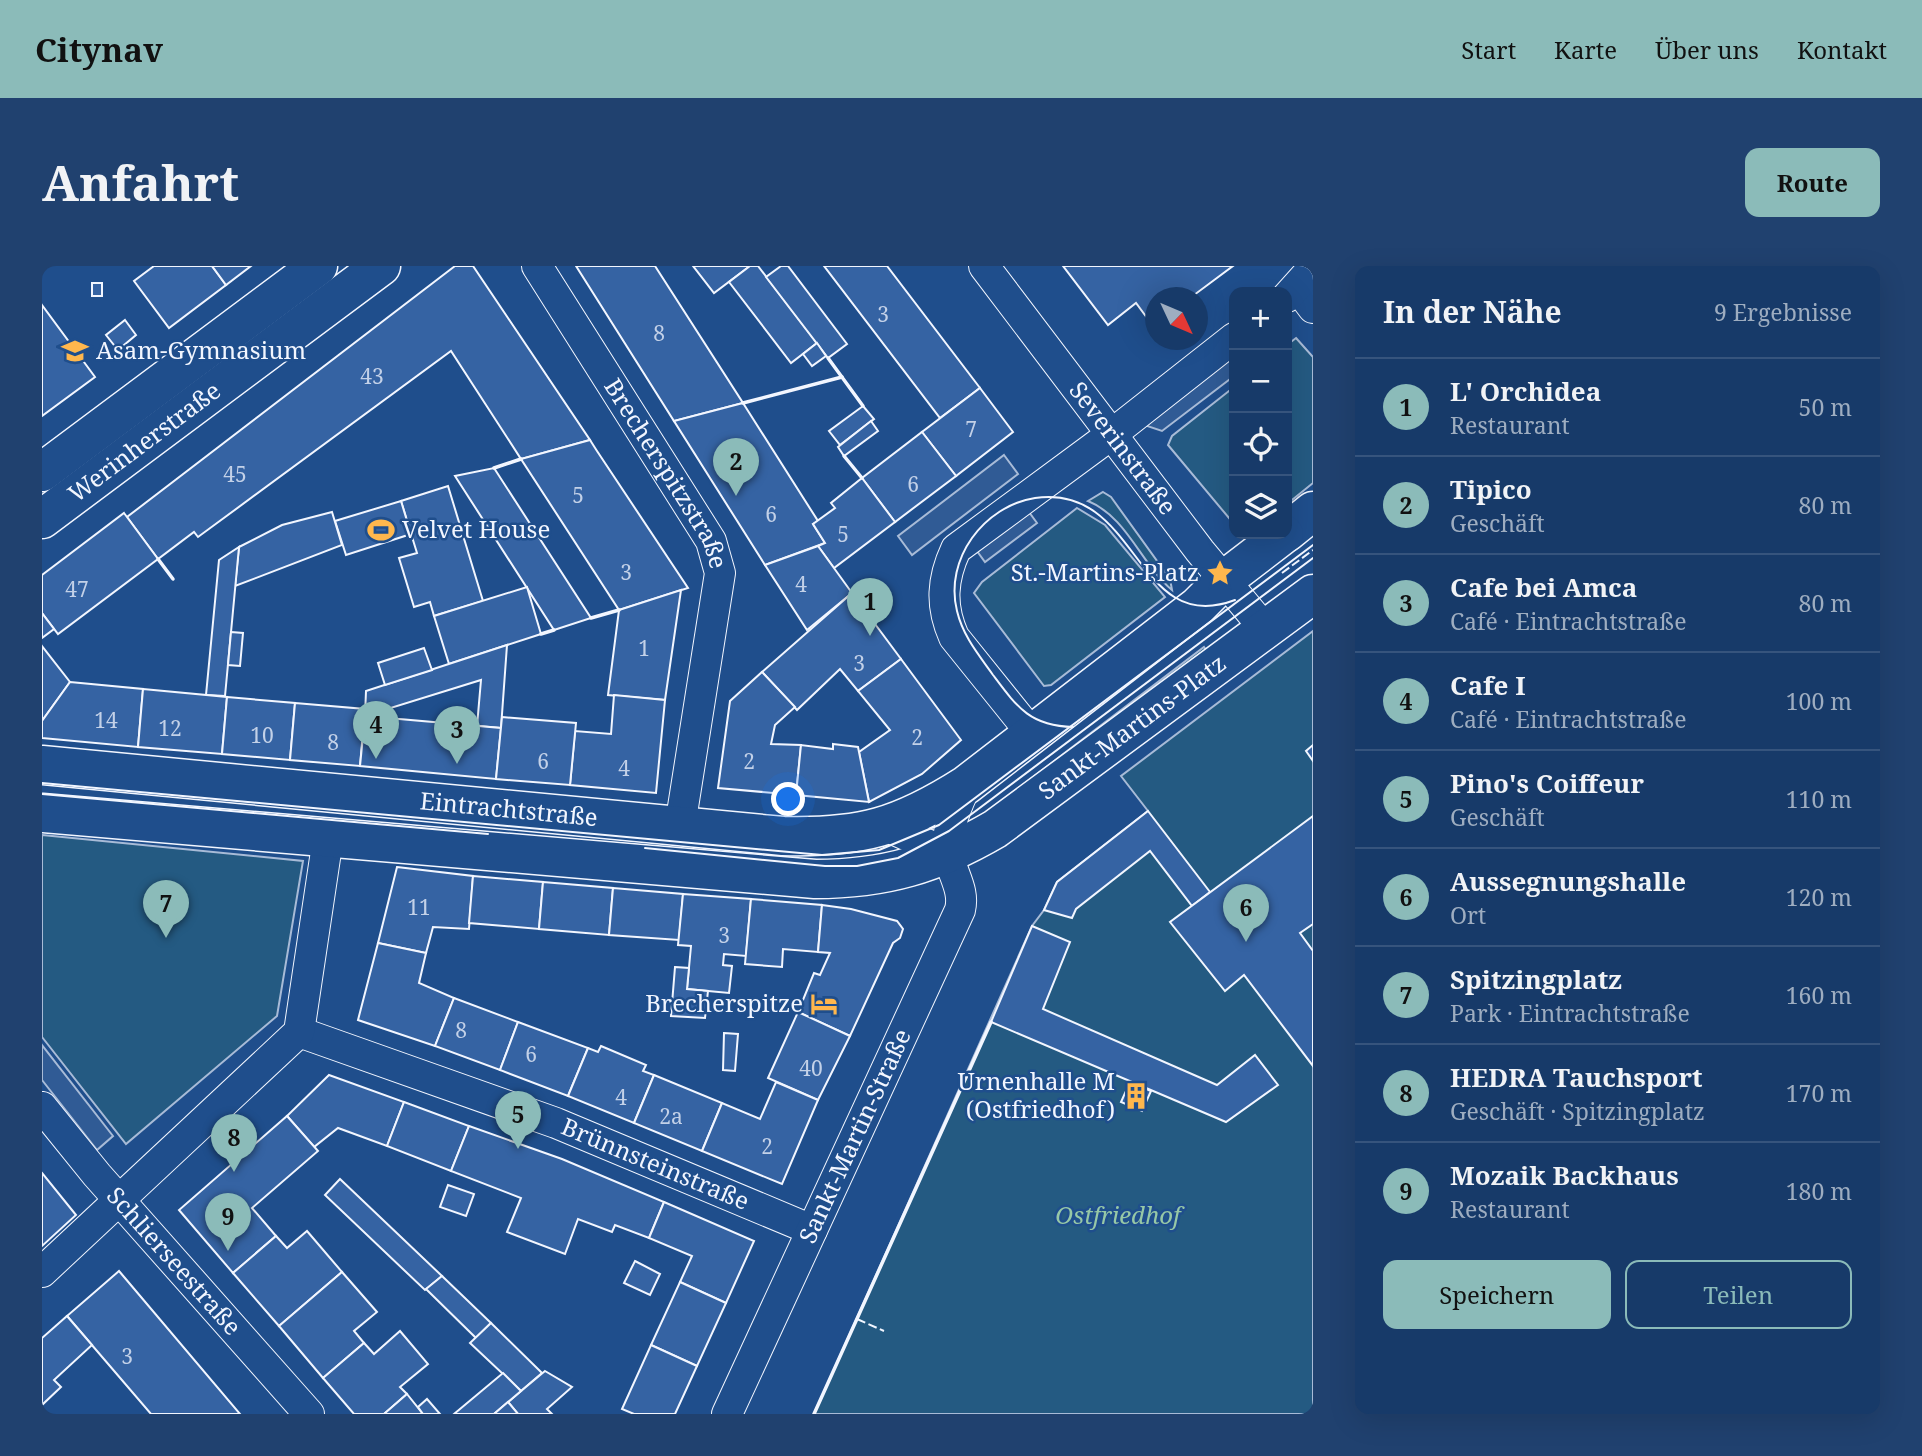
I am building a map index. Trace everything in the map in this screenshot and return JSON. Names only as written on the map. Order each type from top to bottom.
[{"type":"main road","name":"Werinherstraße","points":[[42,471],[318,266]]},
{"type":"main road","name":"Werinherstraße","points":[[42,519],[381,266]]},
{"type":"main road","points":[[1292,528],[1313,511]]},
{"type":"main road","points":[[966,785],[1198,606],[1224,580],[1278,539]]},
{"type":"main road","name":"Sankt-Martins-Platz","points":[[948,854],[995,829],[1313,594]]},
{"type":"main road","name":"Eintrachtstraße","points":[[42,765],[820,837],[888,827],[927,810],[966,785]]},
{"type":"main road","name":"Eintrachtstraße","points":[[42,813],[815,879],[901,872],[948,854]]},
{"type":"street","name":"Brecherspitzstraße","points":[[537,266],[711,541],[720,573],[680,826]]},
{"type":"street","name":"Severinstraße","points":[[984,266],[1224,580],[1265,629]]},
{"type":"street","points":[[1032,734],[954,638],[944,605],[948,567],[956,549],[1112,435],[1229,342]]},
{"type":"street","points":[[888,827],[948,854],[949,831],[966,785]]},
{"type":"street","points":[[42,1272],[299,1032],[328,838]]},
{"type":"street","name":"Sankt-Martin-Straße","points":[[727,1414],[960,910],[962,901],[948,854]]},
{"type":"street","name":"Brünnsteinstraße","points":[[299,1032],[556,1123],[812,1230]]},
{"type":"street","name":"Schlierseestraße","points":[[42,1107],[119,1200],[309,1414]]},
{"type":"green space","points":[[1296,338],[1313,357],[1313,483],[1292,500],[1292,350],[1292,341]]},
{"type":"green space","points":[[1229,391],[1229,518],[1168,445],[1172,436]]},
{"type":"green space","points":[[1103,492],[1111,497],[1170,579],[1172,590],[1151,567],[1124,529],[1102,508],[1088,501]]},
{"type":"green space","points":[[1077,508],[1105,525],[1165,597],[1051,685],[1044,686],[974,593],[982,582]]},
{"type":"green space","name":"Ostfriedhof","points":[[1313,631],[1313,1414],[814,1414],[1032,926],[1044,910],[1057,882],[1148,811],[1121,776]]},
{"type":"green space","points":[[1204,647],[1208,653],[987,812]]},
{"type":"green space","points":[[42,835],[303,861],[277,1016],[126,1144],[42,1037]]},
{"type":"shaded area","points":[[1229,360],[1229,380],[1162,431],[1144,425]]},
{"type":"shaded area","points":[[1004,455],[1018,474],[912,555],[898,536]]},
{"type":"shaded area","points":[[1026,508],[1037,523],[985,562],[974,547]]},
{"type":"shaded area","points":[[42,1045],[113,1136],[97,1150],[42,1080]]},
{"type":"building","points":[[154,266],[212,266],[226,285],[169,328],[134,281]]},
{"type":"building","points":[[212,266],[251,266],[226,285]]},
{"type":"building","points":[[455,266],[473,266],[590,440],[521,459],[451,351],[198,537],[194,532],[158,559],[127,517]]},
{"type":"building","points":[[576,266],[655,266],[743,403],[674,421]]},
{"type":"building","points":[[693,266],[750,266],[714,293]]},
{"type":"building","points":[[750,266],[758,266],[817,343],[791,363],[729,282]]},
{"type":"building","points":[[781,266],[788,266],[847,344],[828,358],[766,277]]},
{"type":"building","points":[[824,266],[887,266],[980,388],[940,418]]},
{"type":"building","points":[[1063,266],[1233,266],[1205,287],[1145,287],[1145,315],[1136,303],[1108,325]]},
{"type":"building","points":[[92,283],[102,283],[102,296],[92,296]]},
{"type":"building","points":[[42,305],[95,377],[42,416]]},
{"type":"building","points":[[125,320],[136,335],[118,350],[106,335]]},
{"type":"building","points":[[817,343],[826,356],[812,366],[803,354]]},
{"type":"building","points":[[980,388],[1013,432],[956,476],[922,432]]},
{"type":"building","points":[[743,403],[818,521],[813,524],[825,543],[765,565],[674,421]]},
{"type":"building","points":[[863,406],[874,419],[840,445],[829,431]]},
{"type":"building","points":[[871,421],[878,431],[844,456],[838,447]]},
{"type":"building","points":[[922,432],[956,476],[895,522],[862,478]]},
{"type":"building","points":[[590,440],[688,588],[619,610],[521,459]]},
{"type":"building","points":[[494,468],[591,618],[554,630],[455,476]]},
{"type":"building","points":[[862,478],[895,522],[834,568],[818,546],[825,543],[813,524],[835,508],[831,503]]},
{"type":"building","points":[[448,486],[483,601],[434,616],[430,602],[414,607],[399,558],[417,553],[401,501]]},
{"type":"building","points":[[401,501],[411,534],[346,555],[335,521]]},
{"type":"building","points":[[332,512],[342,545],[235,586],[239,547],[282,525]]},
{"type":"building","points":[[124,513],[158,559],[58,634],[42,613],[42,575]]},
{"type":"building","points":[[818,546],[852,593],[807,630],[765,565]]},
{"type":"building","points":[[239,547],[225,696],[206,695],[219,560]]},
{"type":"building","points":[[527,587],[541,634],[449,664],[434,616]]},
{"type":"building","points":[[681,590],[665,700],[608,695],[619,610]]},
{"type":"building","points":[[852,593],[901,659],[858,691],[840,669],[797,710],[762,672]]},
{"type":"building","points":[[42,613],[54,629],[42,638]]},
{"type":"building","points":[[231,632],[243,633],[240,666],[228,665]]},
{"type":"building","points":[[507,645],[501,728],[477,726],[481,680],[365,716],[366,691]]},
{"type":"building","points":[[42,646],[70,682],[42,721]]},
{"type":"building","points":[[424,648],[432,670],[385,685],[378,663]]},
{"type":"building","points":[[901,659],[961,740],[922,774],[869,802],[859,752],[890,730],[858,691]]},
{"type":"building","points":[[762,672],[795,707],[775,725],[771,744],[801,745],[796,795],[718,788],[730,701]]},
{"type":"building","points":[[70,682],[143,689],[138,747],[42,738],[42,721]]},
{"type":"building","points":[[143,689],[227,697],[222,754],[138,747]]},
{"type":"building","points":[[614,695],[665,700],[656,793],[570,785],[575,731],[611,734]]},
{"type":"building","points":[[227,697],[295,703],[290,760],[222,754]]},
{"type":"building","points":[[295,703],[365,709],[360,766],[290,760]]},
{"type":"building","points":[[365,716],[501,728],[496,779],[360,766]]},
{"type":"building","points":[[502,717],[576,723],[570,785],[496,779]]},
{"type":"building","points":[[833,744],[858,747],[869,802],[796,795],[801,745],[833,749]]},
{"type":"building","points":[[1313,745],[1313,761],[1306,751]]},
{"type":"building","points":[[1148,811],[1210,892],[1192,906],[1150,851],[1076,909],[1072,918],[1044,910],[1057,882]]},
{"type":"building","points":[[1313,816],[1313,924],[1300,933],[1313,951],[1313,1066],[1244,975],[1225,991],[1170,922]]},
{"type":"building","points":[[397,867],[473,876],[469,929],[433,927],[426,953],[378,943]]},
{"type":"building","points":[[473,876],[543,882],[539,929],[469,923]]},
{"type":"building","points":[[543,882],[613,888],[609,935],[539,929]]},
{"type":"building","points":[[613,888],[683,894],[679,940],[609,935]]},
{"type":"building","points":[[683,894],[751,899],[746,956],[724,954],[723,965],[732,966],[729,993],[687,989],[691,946],[678,945]]},
{"type":"building","points":[[751,899],[822,905],[818,952],[783,949],[782,967],[745,964]]},
{"type":"building","points":[[822,905],[851,909],[897,921],[903,929],[900,938],[893,943],[850,1036],[798,1012],[814,973],[820,975],[830,953],[818,952]]},
{"type":"building","points":[[1032,926],[1070,942],[1043,1009],[1217,1085],[1255,1055],[1278,1085],[1226,1122],[991,1022]]},
{"type":"building","points":[[378,943],[426,953],[419,983],[454,998],[435,1046],[358,1020]]},
{"type":"building","points":[[675,967],[689,968],[687,989],[708,991],[705,1018],[671,1016]]},
{"type":"building","points":[[454,998],[518,1022],[500,1070],[435,1046]]},
{"type":"building","points":[[798,1012],[850,1036],[818,1100],[768,1078]]},
{"type":"building","points":[[518,1022],[588,1048],[568,1096],[500,1070]]},
{"type":"building","points":[[724,1033],[738,1034],[735,1071],[723,1070]]},
{"type":"building","points":[[601,1046],[646,1065],[643,1071],[654,1075],[634,1123],[568,1096],[588,1048],[598,1052]]},
{"type":"building","points":[[329,1075],[404,1102],[387,1146],[338,1128],[314,1147],[287,1116]]},
{"type":"building","points":[[654,1075],[722,1103],[702,1151],[634,1123]]},
{"type":"building","points":[[776,1082],[818,1100],[782,1184],[702,1151],[722,1103],[760,1119]]},
{"type":"building","name":"Urnenhalle M (Ostfriedhof)","points":[[1130,1082],[1151,1091],[1142,1111],[1121,1102]]},
{"type":"building","points":[[404,1102],[469,1126],[451,1171],[387,1146]]},
{"type":"building","points":[[287,1116],[318,1151],[252,1208],[276,1236],[233,1273],[179,1210]]},
{"type":"building","points":[[469,1126],[562,1159],[664,1202],[649,1238],[615,1225],[612,1232],[578,1219],[565,1254],[507,1232],[521,1198],[451,1171]]},
{"type":"building","points":[[42,1173],[76,1215],[42,1246]]},
{"type":"building","points":[[340,1179],[442,1276],[425,1290],[325,1195]]},
{"type":"building","points":[[448,1185],[474,1194],[466,1216],[440,1207]]},
{"type":"building","points":[[664,1202],[754,1241],[726,1303],[680,1282],[692,1256],[649,1238]]},
{"type":"building","points":[[307,1231],[342,1272],[279,1326],[233,1273],[276,1236],[287,1248]]},
{"type":"building","points":[[635,1261],[660,1274],[650,1295],[624,1283]]},
{"type":"building","points":[[119,1271],[240,1414],[151,1414],[67,1316]]},
{"type":"building","points":[[342,1272],[377,1312],[354,1331],[364,1343],[323,1378],[279,1326]]},
{"type":"building","points":[[442,1276],[491,1323],[476,1338],[426,1289]]},
{"type":"building","points":[[680,1282],[726,1303],[697,1366],[651,1345]]},
{"type":"building","points":[[67,1316],[92,1345],[54,1380],[61,1387],[42,1405],[42,1338]]},
{"type":"building","points":[[491,1323],[542,1373],[521,1391],[470,1343]]},
{"type":"building","points":[[400,1331],[428,1364],[400,1387],[407,1394],[384,1414],[354,1414],[323,1378],[364,1343],[374,1354]]},
{"type":"building","points":[[651,1345],[697,1366],[675,1414],[634,1414],[622,1409]]},
{"type":"building","points":[[545,1371],[572,1387],[547,1409],[552,1414],[518,1414],[508,1402]]},
{"type":"building","points":[[503,1373],[521,1391],[494,1414],[454,1414]]},
{"type":"building","points":[[407,1394],[423,1414],[384,1414]]},
{"type":"building","points":[[427,1399],[440,1414],[423,1414],[418,1407]]},
{"type":"building","points":[[508,1402],[518,1414],[494,1414]]},
{"type":"tram line","points":[[1073,727],[1046,723],[1026,713],[977,652],[960,620],[955,592],[963,555],[972,538],[999,512],[1016,503],[1035,498],[1070,500],[1096,513],[1118,534],[1155,580],[1176,598],[1202,606],[1235,600]]},
{"type":"tram line","points":[[42,783],[822,855],[879,850],[939,825],[1313,545]]},
{"type":"tram line","points":[[645,848],[825,866],[857,866],[898,858],[949,831],[1313,558]]},
{"type":"tram line","points":[[42,794],[488,834]]},
{"type":"fence","points":[[1282,573],[1313,550]]},
{"type":"fence","points":[[857,1319],[884,1331]]},
{"type":"wall","points":[[828,358],[863,406]]},
{"type":"wall","points":[[743,403],[842,377]]},
{"type":"wall","points":[[844,456],[862,478]]},
{"type":"wall","points":[[494,468],[521,459]]},
{"type":"wall","points":[[158,559],[173,579]]},
{"type":"wall","points":[[591,618],[619,610]]},
{"type":"wall","points":[[541,634],[554,630]]},
{"type":"wall","points":[[814,1414],[991,1022]]},
{"type":"place","name":"Asam-Gymnasium","points":[[75,351]]},
{"type":"place","name":"Tipico","points":[[736,496]]},
{"type":"place","name":"Velvet House","points":[[381,530]]},
{"type":"place","name":"St.-Martins-Platz","points":[[1220,573]]},
{"type":"place","name":"L' Orchidea","points":[[870,636]]},
{"type":"place","name":"Cafe I","points":[[376,759]]},
{"type":"place","name":"Cafe bei Amca","points":[[457,764]]},
{"type":"place","name":"Spitzingplatz","points":[[166,938]]},
{"type":"place","name":"Aussegnungshalle","points":[[1246,942]]},
{"type":"place","name":"Brecherspitze","points":[[824,1004]]},
{"type":"place","name":"Urnenhalle M (Ostfriedhof)","points":[[1136,1096]]},
{"type":"place","name":"Pino's Coiffeur","points":[[518,1149]]},
{"type":"place","name":"HEDRA Tauchsport","points":[[234,1172]]},
{"type":"place","name":"Mozaik Backhaus","points":[[228,1251]]}]
